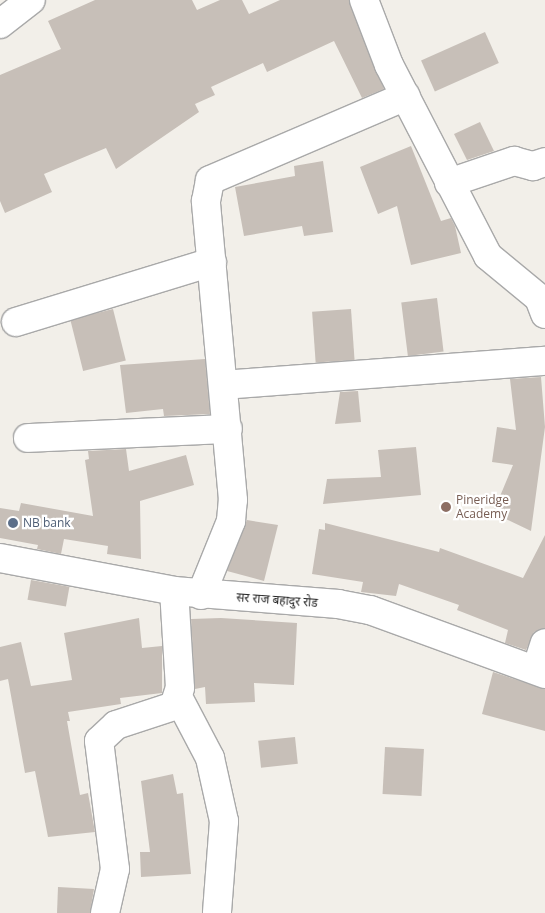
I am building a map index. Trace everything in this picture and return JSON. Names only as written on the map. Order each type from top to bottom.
[{"type":"street","points":[[0,24],[30,0]]},
{"type":"street","points":[[364,0],[389,65],[488,256],[540,298],[545,314]]},
{"type":"street","points":[[201,595],[231,521],[228,430],[206,202],[210,180],[406,96]]},
{"type":"street","points":[[449,183],[514,161],[533,166],[545,162]]},
{"type":"street","points":[[16,322],[212,262]]},
{"type":"street","points":[[223,385],[545,361]]},
{"type":"street","points":[[28,438],[228,430]]},
{"type":"street","name":"सर राज बहादुर रोड","points":[[0,558],[201,595],[338,604],[370,610],[540,672]]},
{"type":"street","points":[[174,591],[178,697],[210,758],[224,821],[217,913]]},
{"type":"street","points":[[540,672],[545,643]]},
{"type":"street","points":[[105,913],[115,869],[99,741],[116,725],[174,706],[178,697]]},
{"type":"building","points":[[95,0],[192,0],[197,10],[220,0],[242,0],[249,14],[280,0],[349,0],[384,89],[362,98],[334,41],[267,72],[263,63],[211,87],[215,95],[195,104],[199,112],[116,169],[106,148],[44,174],[52,192],[5,213],[0,201],[0,75],[61,49],[48,21]]},
{"type":"building","points":[[485,32],[499,63],[435,92],[421,60]]},
{"type":"building","points":[[480,122],[494,151],[467,160],[454,134]]},
{"type":"building","points":[[411,146],[441,221],[451,218],[455,226],[461,253],[411,265],[397,206],[378,214],[360,167]]},
{"type":"building","points":[[323,161],[333,232],[304,236],[302,226],[244,236],[235,187],[295,176],[294,166]]},
{"type":"building","points":[[437,298],[444,352],[408,356],[401,302]]},
{"type":"building","points":[[113,309],[126,360],[83,371],[70,320]]},
{"type":"building","points":[[351,309],[355,360],[316,363],[312,312]]},
{"type":"building","points":[[205,359],[210,414],[164,416],[163,409],[126,413],[120,365]]},
{"type":"building","points":[[541,377],[545,427],[531,531],[493,513],[513,465],[492,462],[497,427],[516,430],[510,379]]},
{"type":"building","points":[[358,391],[361,422],[335,424],[340,392]]},
{"type":"building","points":[[416,447],[421,495],[323,504],[327,479],[381,477],[378,450]]},
{"type":"building","points":[[126,449],[129,471],[186,455],[194,485],[140,501],[141,559],[107,554],[108,546],[64,539],[61,554],[37,549],[38,545],[0,538],[0,508],[19,511],[21,503],[93,516],[85,460],[89,459],[88,451]]},
{"type":"building","points":[[247,520],[278,525],[264,581],[227,571]]},
{"type":"building","points":[[325,523],[439,552],[440,548],[523,578],[545,535],[545,628],[534,632],[526,650],[505,643],[508,630],[457,610],[459,605],[399,584],[396,596],[361,592],[363,582],[312,574],[319,529],[325,530]]},
{"type":"building","points":[[31,580],[69,587],[66,606],[28,600]]},
{"type":"building","points":[[139,618],[142,648],[162,646],[162,693],[120,698],[121,704],[68,712],[70,721],[67,721],[80,795],[88,793],[95,832],[48,837],[35,771],[25,773],[8,679],[0,681],[0,647],[21,642],[31,686],[72,680],[64,633]]},
{"type":"building","points":[[221,618],[297,623],[294,685],[254,683],[255,702],[206,704],[205,687],[195,689],[191,619]]},
{"type":"building","points":[[493,672],[545,689],[545,731],[482,714]]},
{"type":"building","points":[[295,737],[298,764],[261,768],[258,741]]},
{"type":"building","points":[[385,747],[424,749],[421,796],[383,794]]},
{"type":"building","points":[[173,774],[177,794],[183,793],[191,874],[141,877],[140,852],[150,852],[141,781]]},
{"type":"building","points":[[58,887],[94,889],[90,913],[57,913]]},
{"type":"place","name":"Pineridge Academy","points":[[446,507]]},
{"type":"place","name":"NB bank","points":[[13,523]]}]
